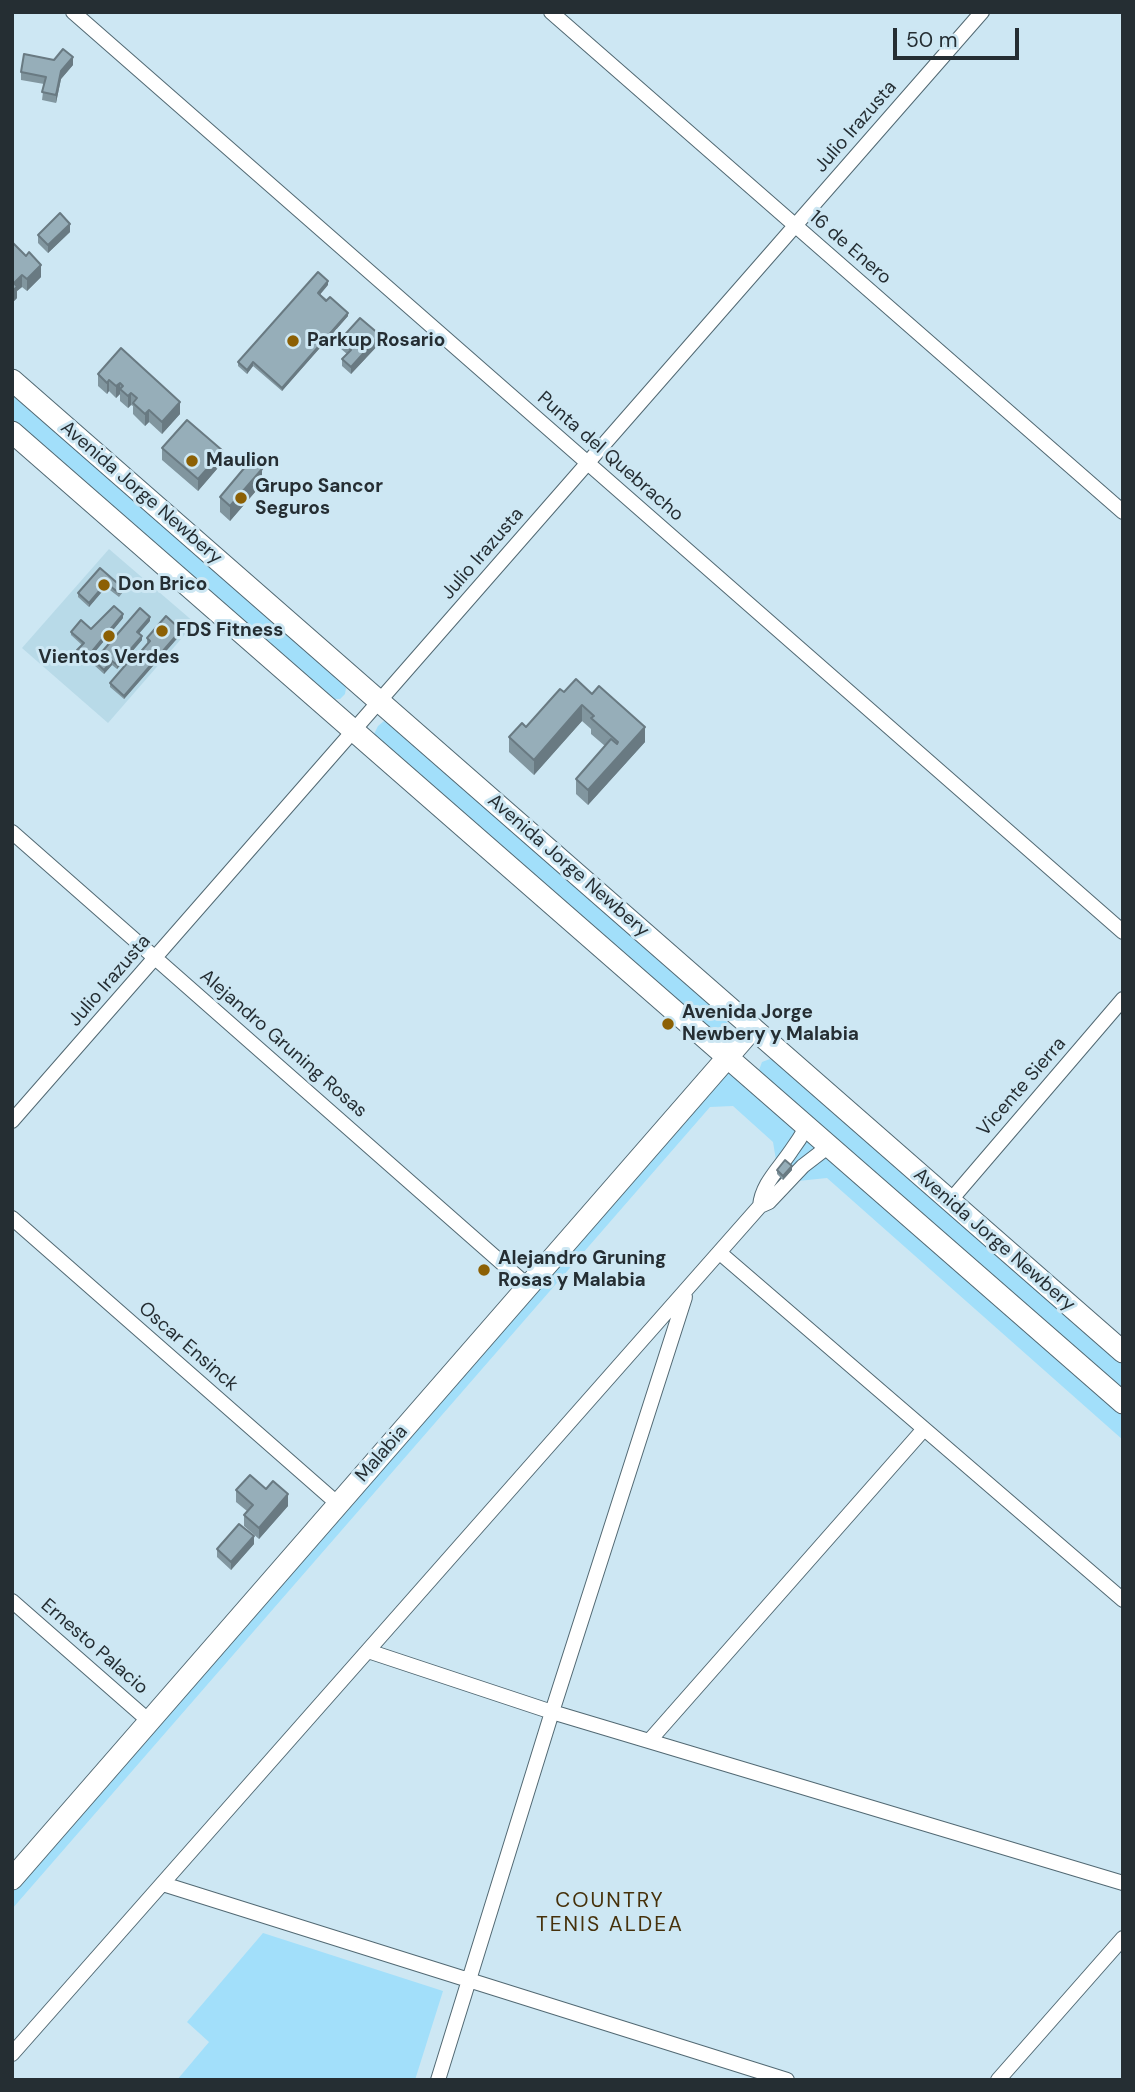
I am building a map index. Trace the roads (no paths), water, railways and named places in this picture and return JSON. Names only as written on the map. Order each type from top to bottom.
[{"type":"main road","name":"Avenida Jorge Newbery","points":[[12,380],[1123,1353]]},
{"type":"main road","name":"Avenida Jorge Newbery","points":[[12,432],[1123,1403]]},
{"type":"main road","name":"Malabia","points":[[12,1879],[753,1028]]},
{"type":"street","name":"Punta del Quebracho","points":[[73,12],[1123,932]]},
{"type":"street","name":"16 de Enero","points":[[551,12],[1123,512]]},
{"type":"street","name":"Julio Irazusta","points":[[12,1121],[982,12]]},
{"type":"street","name":"Alejandro Gruning Rosas","points":[[12,832],[528,1286]]},
{"type":"street","name":"Vicente Sierra","points":[[950,1201],[1123,999]]},
{"type":"street","points":[[760,1206],[772,1176],[790,1154],[807,1126]]},
{"type":"street","points":[[12,2054],[760,1206],[769,1202],[803,1166],[829,1146]]},
{"type":"street","name":"Oscar Ensinck","points":[[12,1218],[338,1504]]},
{"type":"street","points":[[720,1253],[1123,1600]]},
{"type":"street","points":[[438,2080],[552,1712],[688,1289]]},
{"type":"street","points":[[650,1740],[924,1429]]},
{"type":"street","name":"Ernesto Palacio","points":[[12,1601],[149,1721]]},
{"type":"street","points":[[368,1651],[552,1712],[1123,1883]]},
{"type":"street","points":[[163,1884],[787,2080]]},
{"type":"street","points":[[998,2080],[1123,1938]]},
{"type":"place","name":"Parkup Rosario","points":[[293,341]]},
{"type":"place","name":"Maulion","points":[[192,461]]},
{"type":"place","name":"Grupo Sancor Seguros","points":[[241,498]]},
{"type":"place","name":"Don Brico","points":[[104,585]]},
{"type":"place","name":"FDS Fitness","points":[[162,631]]},
{"type":"place","name":"Vientos Verdes","points":[[109,636]]},
{"type":"place","name":"Avenida Jorge Newbery y Malabia","points":[[668,1024]]},
{"type":"place","name":"Alejandro Gruning Rosas y Malabia","points":[[484,1270]]},
{"type":"district","name":"COUNTRY TENIS ALDEA","points":[[610,1913]]}]
